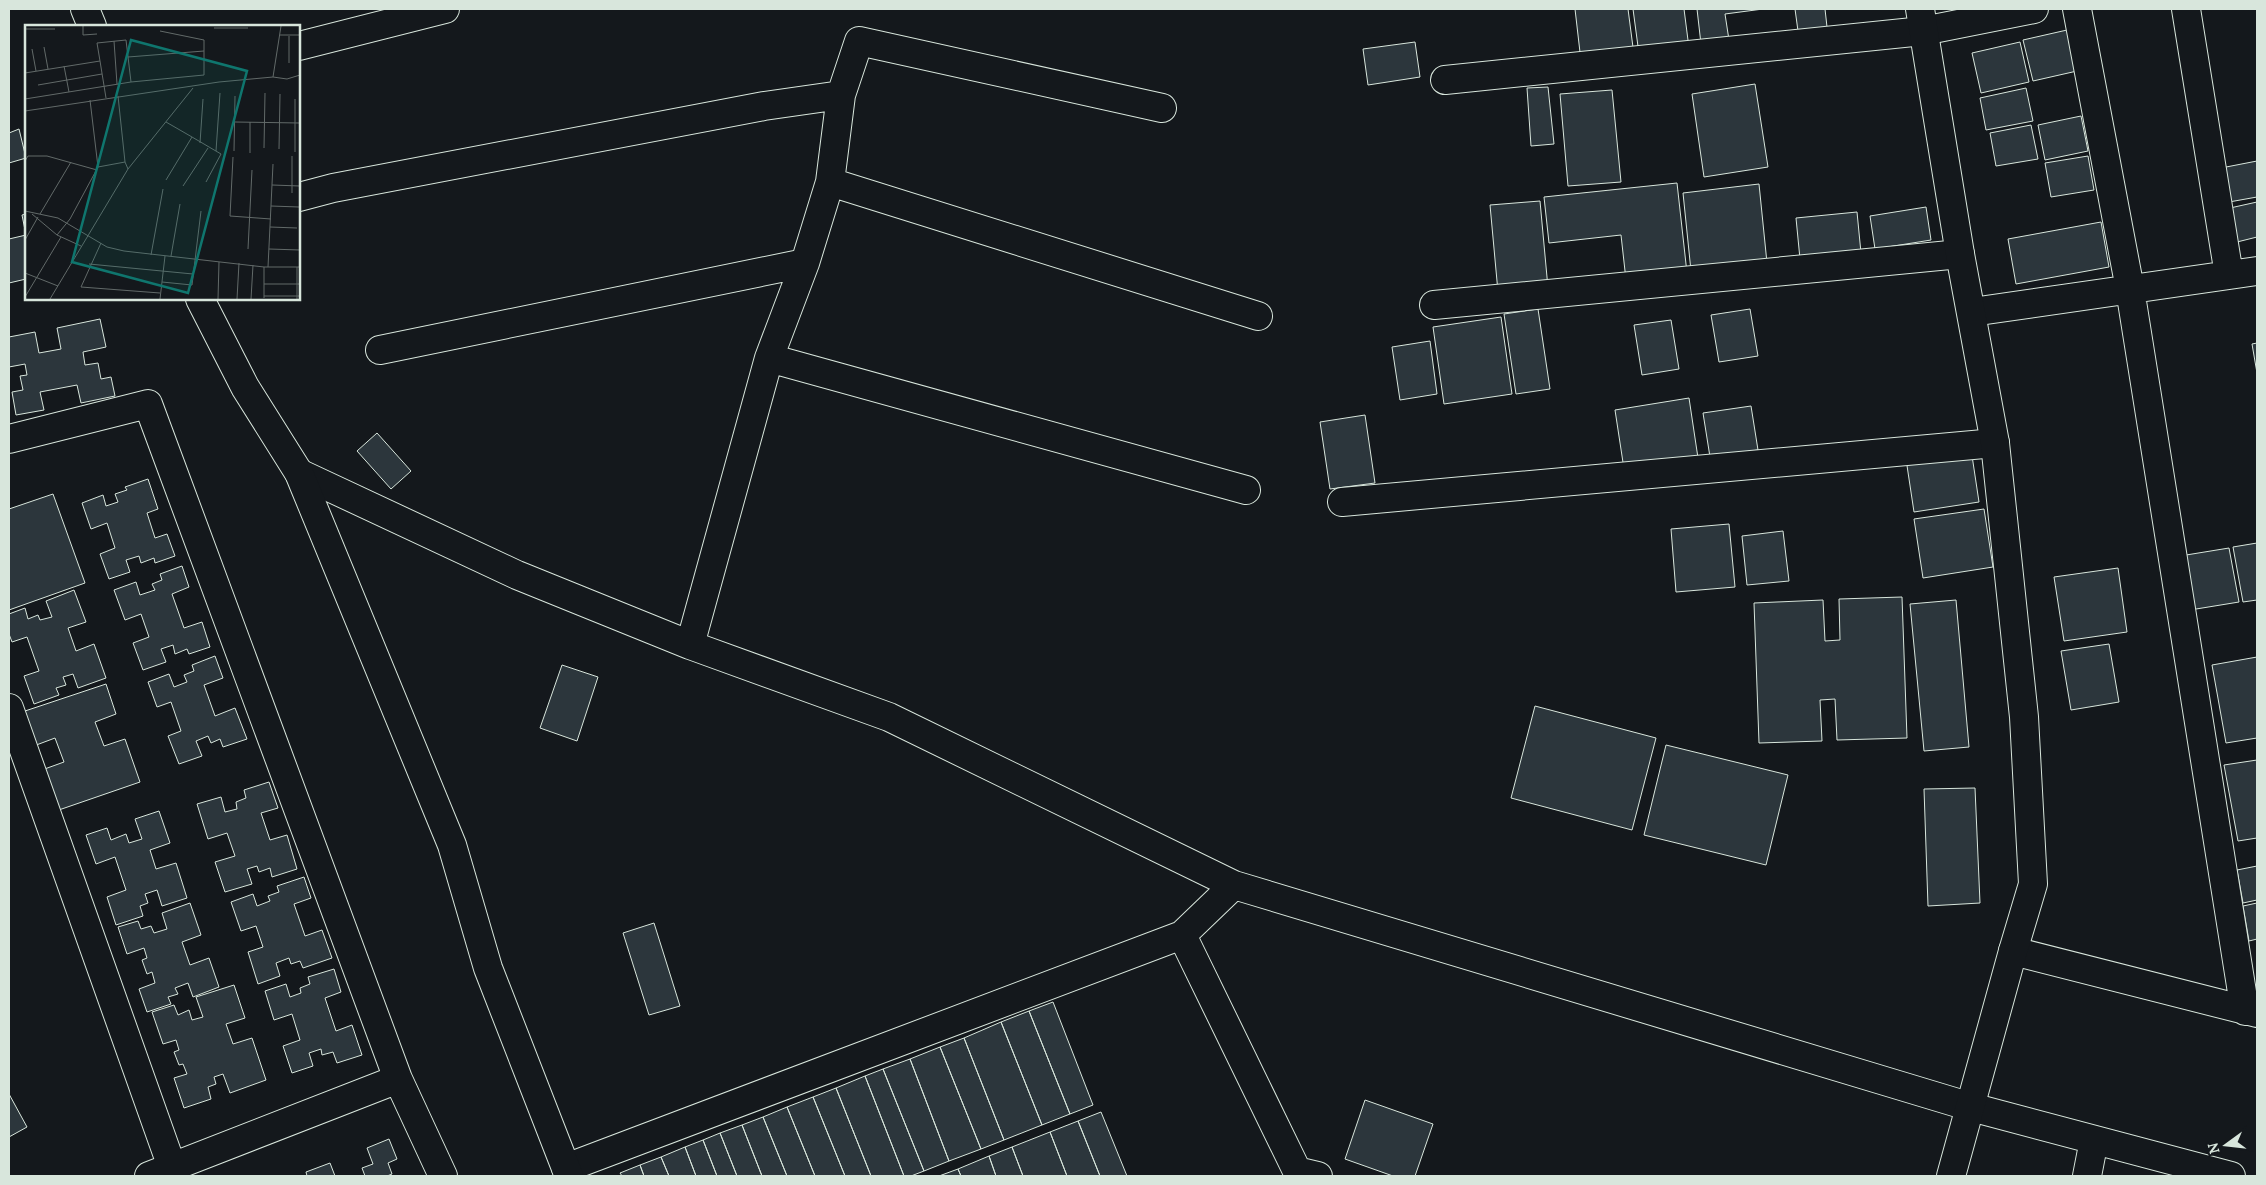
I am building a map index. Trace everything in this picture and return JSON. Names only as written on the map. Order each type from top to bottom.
[{"type":"street","points":[[86,9],[92,25]]},
{"type":"street","points":[[300,46],[445,9]]},
{"type":"street","points":[[1445,80],[1921,20],[2034,9]]},
{"type":"street","points":[[2012,950],[2251,1012],[2130,289],[2077,9]]},
{"type":"street","points":[[2186,9],[2230,275]]},
{"type":"street","points":[[1921,20],[1960,254],[1995,443],[2024,717],[2033,884],[2012,950],[1951,1176]]},
{"type":"street","points":[[690,645],[768,358],[805,263],[830,182],[841,95],[859,40],[1162,108]]},
{"type":"street","points":[[300,197],[343,186],[764,106],[841,95]]},
{"type":"street","points":[[830,182],[1258,316]]},
{"type":"street","points":[[1434,305],[1960,254]]},
{"type":"street","points":[[380,350],[805,263]]},
{"type":"street","points":[[1972,312],[2257,271]]},
{"type":"street","points":[[201,300],[245,387],[299,473],[452,846],[488,968],[568,1172],[1182,935],[1234,885]]},
{"type":"street","points":[[768,358],[1246,490]]},
{"type":"street","points":[[9,440],[148,404],[398,1079],[443,1176]]},
{"type":"street","points":[[1342,502],[1995,443]]},
{"type":"street","points":[[299,473],[517,575],[690,645],[890,717],[1234,885],[1971,1107],[2231,1176]]},
{"type":"street","points":[[9,708],[161,1172],[398,1079]]},
{"type":"street","points":[[1182,935],[1299,1175]]},
{"type":"street","points":[[2087,1176],[2094,1140]]},
{"type":"building","points":[[1575,9],[1628,9],[1634,55],[1581,61]]},
{"type":"building","points":[[1633,9],[1684,9],[1689,48],[1639,54]]},
{"type":"building","points":[[1697,9],[1763,9],[1725,14],[1729,40],[1701,44]]},
{"type":"building","points":[[1795,9],[1825,9],[1827,27],[1798,31]]},
{"type":"building","points":[[2067,30],[2077,71],[2033,81],[2023,40]]},
{"type":"building","points":[[1415,42],[1420,77],[1368,85],[1363,49]]},
{"type":"building","points":[[2020,42],[2029,82],[1981,93],[1972,53]]},
{"type":"building","points":[[1755,84],[1768,167],[1704,177],[1692,94]]},
{"type":"building","points":[[1548,87],[1554,144],[1531,146],[1527,88]]},
{"type":"building","points":[[2026,88],[2033,121],[1986,130],[1980,98]]},
{"type":"building","points":[[1612,90],[1621,182],[1568,186],[1560,94]]},
{"type":"building","points":[[2081,116],[2088,151],[2045,160],[2038,125]]},
{"type":"building","points":[[2031,125],[2038,159],[1996,166],[1990,133]]},
{"type":"building","points":[[19,129],[25,158],[9,163],[9,133]]},
{"type":"building","points":[[2088,156],[2094,190],[2051,197],[2045,163]]},
{"type":"building","points":[[2257,161],[2257,197],[2229,202],[2221,168]]},
{"type":"building","points":[[1677,183],[1687,273],[1626,280],[1621,235],[1549,243],[1544,197]]},
{"type":"building","points":[[1759,184],[1767,263],[1691,271],[1683,193]]},
{"type":"building","points":[[1540,201],[1548,288],[1498,292],[1490,205]]},
{"type":"building","points":[[2257,202],[2257,237],[2237,242],[2230,208]]},
{"type":"building","points":[[1926,207],[1931,240],[1875,249],[1870,216]]},
{"type":"building","points":[[1857,212],[1861,253],[1800,259],[1796,218]]},
{"type":"building","points":[[25,214],[25,230],[22,215]]},
{"type":"building","points":[[2101,222],[2109,267],[2016,284],[2008,239]]},
{"type":"building","points":[[25,235],[25,279],[9,283],[9,239]]},
{"type":"building","points":[[1538,309],[1550,389],[1516,394],[1504,314]]},
{"type":"building","points":[[1750,309],[1758,356],[1719,362],[1711,315]]},
{"type":"building","points":[[1501,317],[1512,394],[1444,404],[1433,327]]},
{"type":"building","points":[[100,319],[106,347],[83,352],[85,365],[98,363],[101,379],[111,377],[115,396],[81,403],[77,385],[40,392],[44,410],[16,415],[12,392],[23,390],[20,376],[27,375],[25,364],[9,367],[9,337],[35,332],[39,353],[61,349],[57,328]]},
{"type":"building","points":[[1671,320],[1679,369],[1642,375],[1634,325]]},
{"type":"building","points":[[1430,341],[1437,394],[1400,400],[1392,347]]},
{"type":"building","points":[[2257,343],[2257,373],[2252,344]]},
{"type":"building","points":[[1689,398],[1698,458],[1624,469],[1615,410]]},
{"type":"building","points":[[1751,406],[1758,450],[1710,457],[1703,413]]},
{"type":"building","points":[[1365,415],[1375,483],[1330,489],[1320,422]]},
{"type":"building","points":[[377,433],[411,471],[391,489],[357,451]]},
{"type":"building","points":[[1971,449],[1979,502],[1914,512],[1906,459]]},
{"type":"building","points":[[148,479],[158,509],[147,513],[155,538],[167,534],[175,556],[155,563],[154,558],[141,563],[139,556],[126,560],[130,572],[109,579],[100,554],[115,548],[107,523],[91,529],[82,503],[103,495],[106,506],[118,502],[115,494],[127,490],[125,487]]},
{"type":"building","points":[[53,494],[85,583],[9,610],[9,509]]},
{"type":"building","points":[[1984,509],[1993,567],[1923,578],[1914,519]]},
{"type":"building","points":[[1729,524],[1735,587],[1676,592],[1671,529]]},
{"type":"building","points":[[1783,531],[1789,581],[1747,585],[1742,536]]},
{"type":"building","points":[[2257,543],[2257,600],[2243,602],[2233,547]]},
{"type":"building","points":[[2229,548],[2239,602],[2190,610],[2180,556]]},
{"type":"building","points":[[182,566],[189,587],[172,594],[184,628],[202,622],[210,647],[189,654],[187,649],[175,654],[173,645],[161,649],[166,662],[143,670],[133,643],[149,637],[141,614],[125,620],[114,590],[136,582],[140,595],[155,590],[152,584],[162,580],[160,574]]},
{"type":"building","points":[[2118,568],[2127,632],[2064,641],[2054,577]]},
{"type":"building","points":[[74,590],[86,622],[68,628],[76,651],[94,644],[106,678],[78,688],[73,674],[63,677],[66,685],[56,688],[59,695],[34,704],[24,676],[39,671],[27,637],[12,642],[9,634],[9,614],[25,608],[28,619],[38,615],[40,620],[52,617],[46,601]]},
{"type":"building","points":[[1902,597],[1907,738],[1837,740],[1835,699],[1820,700],[1822,741],[1759,743],[1754,603],[1823,600],[1825,641],[1840,640],[1839,599]]},
{"type":"building","points":[[1956,600],[1969,747],[1924,751],[1910,604]]},
{"type":"building","points":[[2109,644],[2119,702],[2071,710],[2061,651]]},
{"type":"building","points":[[215,656],[223,678],[204,685],[215,716],[235,708],[247,739],[223,747],[220,739],[211,743],[208,736],[196,741],[202,756],[179,764],[168,736],[181,731],[171,702],[157,707],[148,682],[169,674],[174,687],[187,682],[184,675],[194,671],[192,665]]},
{"type":"building","points":[[2257,657],[2257,738],[2226,743],[2212,665]]},
{"type":"building","points":[[562,665],[598,677],[577,741],[540,728]]},
{"type":"building","points":[[106,684],[116,714],[95,722],[104,746],[125,739],[140,782],[53,812],[39,771],[64,762],[55,738],[31,747],[19,713]]},
{"type":"building","points":[[1535,706],[1656,738],[1632,830],[1511,798]]},
{"type":"building","points":[[1666,745],[1788,775],[1766,865],[1644,835]]},
{"type":"building","points":[[2257,760],[2257,838],[2238,841],[2224,765]]},
{"type":"building","points":[[269,782],[278,808],[261,813],[270,840],[287,835],[297,869],[272,877],[270,868],[259,872],[257,866],[247,869],[252,884],[225,892],[215,862],[235,856],[227,833],[208,839],[197,804],[221,797],[225,812],[237,809],[236,802],[246,798],[244,790]]},
{"type":"building","points":[[1975,788],[1980,903],[1928,906],[1924,789]]},
{"type":"building","points":[[159,811],[170,843],[150,850],[156,869],[176,863],[187,898],[162,906],[157,890],[145,894],[148,903],[140,906],[143,916],[116,925],[107,897],[126,890],[115,857],[96,864],[86,835],[107,828],[111,840],[126,834],[129,843],[142,839],[135,819]]},
{"type":"building","points":[[2257,866],[2257,900],[2243,903],[2237,870]]},
{"type":"building","points":[[304,877],[311,898],[294,904],[305,936],[322,930],[332,958],[303,968],[300,961],[291,964],[289,958],[276,963],[280,976],[258,984],[248,952],[263,947],[256,926],[241,931],[231,902],[253,894],[257,906],[270,901],[268,896],[279,892],[277,886]]},
{"type":"building","points":[[190,903],[201,935],[182,942],[190,965],[209,958],[219,987],[193,997],[188,983],[175,988],[178,994],[168,997],[171,1004],[147,1012],[139,989],[155,983],[152,972],[147,974],[142,960],[147,958],[144,948],[127,954],[118,927],[138,921],[141,929],[151,926],[154,933],[167,929],[162,913]]},
{"type":"building","points":[[2257,903],[2257,939],[2249,941],[2243,906]]},
{"type":"building","points":[[654,923],[680,1006],[649,1015],[623,933]]},
{"type":"building","points":[[334,969],[341,992],[325,998],[336,1031],[352,1025],[362,1055],[337,1063],[333,1052],[322,1055],[321,1049],[309,1053],[313,1066],[292,1073],[283,1046],[300,1040],[292,1014],[274,1020],[265,991],[286,984],[290,997],[301,993],[300,988],[310,984],[308,977]]},
{"type":"building","points":[[234,985],[245,1018],[226,1024],[233,1044],[252,1038],[266,1080],[230,1093],[223,1074],[214,1077],[216,1084],[208,1087],[211,1099],[184,1108],[174,1078],[187,1074],[183,1064],[179,1065],[174,1052],[179,1050],[176,1040],[163,1044],[152,1012],[174,1005],[178,1015],[189,1010],[192,1020],[203,1017],[196,997]]},
{"type":"building","points":[[1053,1002],[1093,1105],[1070,1114],[1029,1011]]},
{"type":"building","points":[[1029,1011],[1070,1114],[1042,1125],[1001,1022]]},
{"type":"building","points":[[1001,1022],[1042,1125],[1004,1140],[964,1038]]},
{"type":"building","points":[[964,1038],[1004,1140],[981,1149],[940,1047]]},
{"type":"building","points":[[940,1047],[981,1149],[949,1161],[910,1059]]},
{"type":"building","points":[[910,1059],[949,1161],[924,1171],[883,1069]]},
{"type":"building","points":[[883,1069],[924,1171],[911,1176],[904,1176],[865,1076]]},
{"type":"building","points":[[865,1076],[904,1176],[871,1176],[836,1088]]},
{"type":"building","points":[[836,1088],[871,1176],[845,1176],[813,1097]]},
{"type":"building","points":[[9,1094],[27,1127],[9,1137]]},
{"type":"building","points":[[813,1097],[845,1176],[815,1176],[787,1107]]},
{"type":"building","points":[[1365,1100],[1433,1124],[1415,1176],[1393,1176],[1345,1159]]},
{"type":"building","points":[[787,1107],[815,1176],[787,1176],[763,1117]]},
{"type":"building","points":[[1101,1112],[1127,1176],[1100,1176],[1078,1121]]},
{"type":"building","points":[[763,1117],[787,1176],[762,1176],[742,1125]]},
{"type":"building","points":[[1078,1121],[1100,1176],[1067,1176],[1050,1132]]},
{"type":"building","points":[[742,1125],[762,1176],[737,1176],[720,1133]]},
{"type":"building","points":[[1050,1132],[1067,1176],[1023,1176],[1012,1147]]},
{"type":"building","points":[[720,1133],[737,1176],[717,1176],[703,1140]]},
{"type":"building","points":[[389,1139],[397,1159],[388,1163],[392,1174],[387,1176],[365,1176],[362,1168],[373,1164],[367,1148]]},
{"type":"building","points":[[703,1140],[717,1176],[696,1176],[685,1147]]},
{"type":"building","points":[[685,1147],[696,1176],[669,1176],[661,1157]]},
{"type":"building","points":[[1012,1147],[1023,1176],[996,1176],[989,1156]]},
{"type":"building","points":[[989,1156],[996,1176],[961,1176],[958,1169]]},
{"type":"building","points":[[661,1157],[669,1176],[644,1176],[640,1165]]},
{"type":"building","points":[[330,1163],[335,1176],[307,1176],[306,1172]]},
{"type":"building","points":[[640,1165],[644,1176],[622,1176],[620,1173]]},
{"type":"building","points":[[958,1169],[961,1176],[939,1176]]}]
